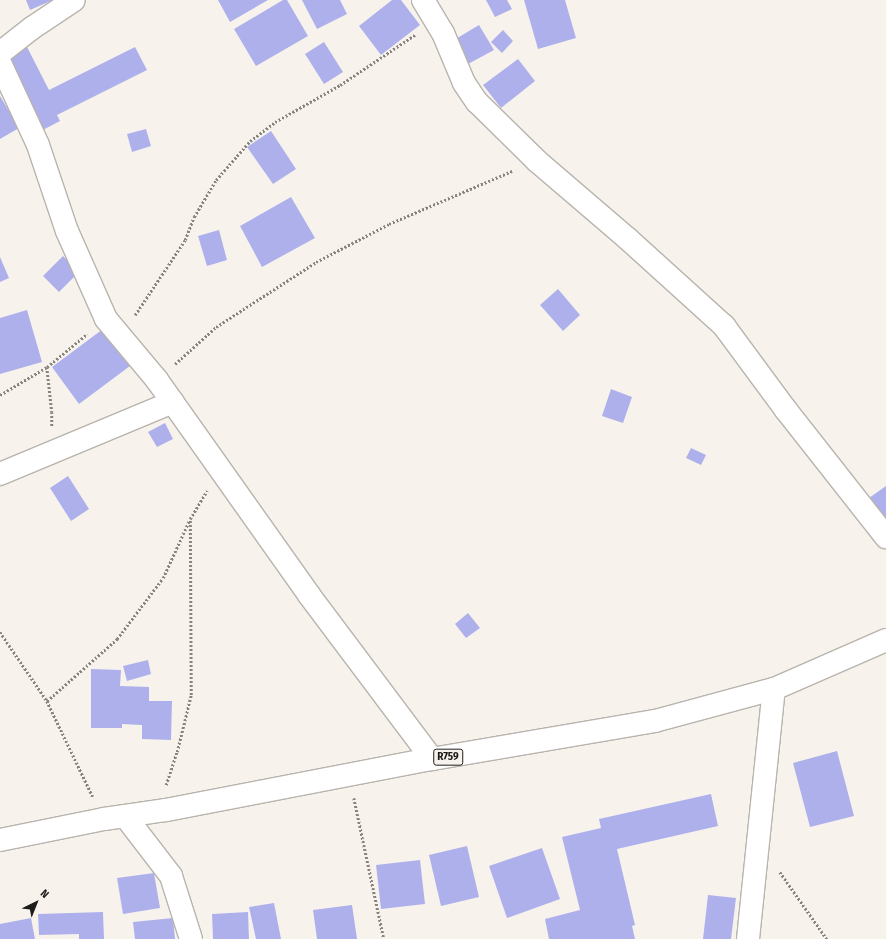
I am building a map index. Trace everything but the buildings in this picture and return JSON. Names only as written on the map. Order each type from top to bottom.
[{"type":"street","points":[[0,53],[32,28],[74,0]]},
{"type":"street","points":[[423,0],[436,21],[464,83],[477,102],[537,161],[628,239],[724,326],[786,410],[886,536]]},
{"type":"street","points":[[0,63],[38,145],[67,231],[106,319],[157,380],[309,595],[432,759]]},
{"type":"street","points":[[0,474],[173,402]]},
{"type":"street","name":"R759","points":[[0,840],[114,817],[157,812],[350,776],[432,759],[655,721],[774,689],[886,640]]},
{"type":"street","points":[[748,939],[760,842],[774,689]]},
{"type":"street","points":[[114,817],[171,876],[191,939]]},
{"type":"path","points":[[121,338],[146,297],[171,264],[185,240],[194,217],[216,180],[250,141],[275,122],[340,85],[436,21]]},
{"type":"path","points":[[157,380],[216,327],[316,262],[389,224],[537,161]]},
{"type":"path","points":[[0,395],[47,367],[106,319]]},
{"type":"path","points":[[47,367],[52,412],[51,454]]},
{"type":"path","points":[[47,702],[117,639],[163,578],[190,519],[220,469]]},
{"type":"path","points":[[157,812],[177,752],[191,695],[190,519]]},
{"type":"path","points":[[0,632],[47,702],[114,817]]},
{"type":"path","points":[[350,776],[376,908],[384,939]]},
{"type":"path","points":[[760,842],[827,939]]}]
